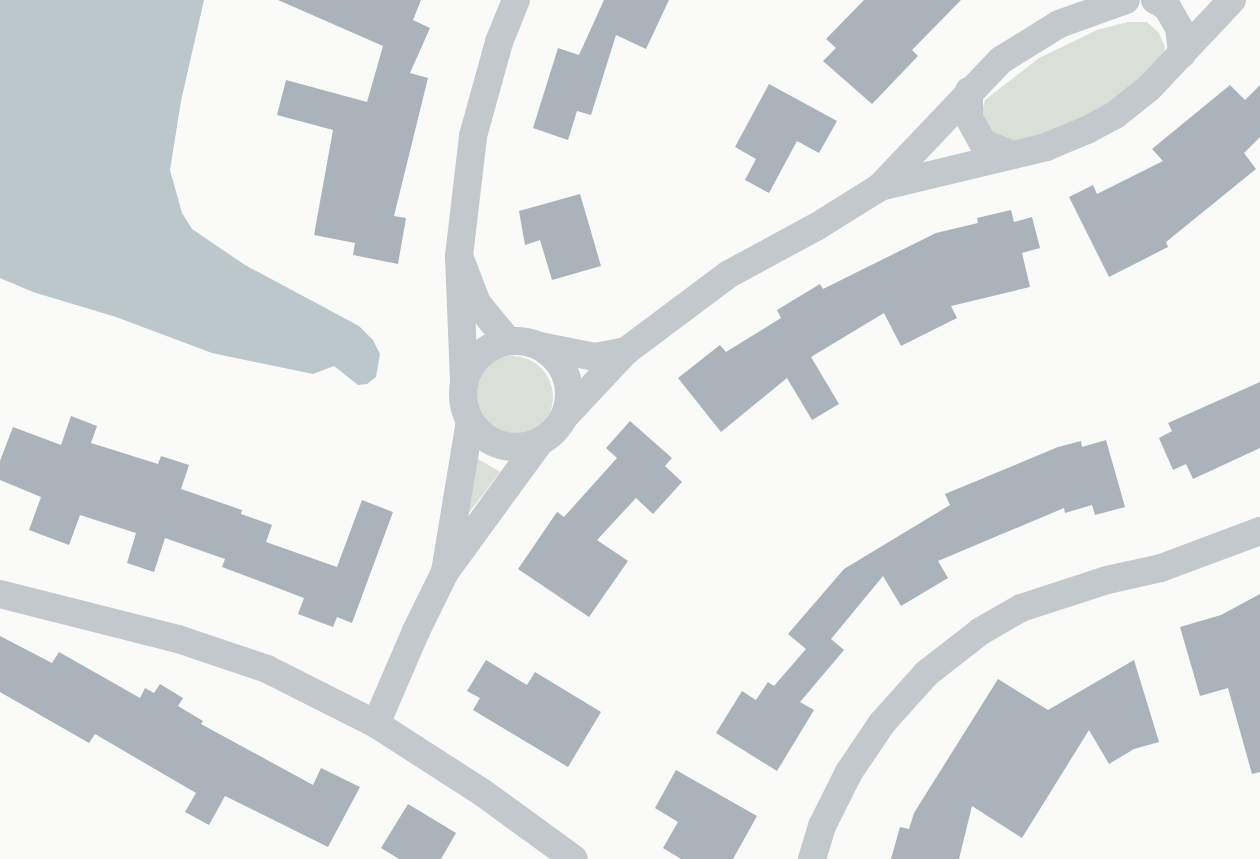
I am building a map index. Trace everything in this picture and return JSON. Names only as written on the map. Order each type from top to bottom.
[{"type":"street","points":[[516,0],[499,42],[473,136],[459,256],[464,408],[470,421],[479,433],[508,447],[539,443]]},
{"type":"street","points":[[376,724],[416,630],[445,572],[539,443],[554,432],[564,417],[626,350],[729,274],[816,227],[880,187],[969,91],[1001,60],[1033,38],[1059,24],[1126,0]]},
{"type":"street","points":[[1155,0],[1167,7],[1179,28],[1182,54]]},
{"type":"street","points":[[880,187],[1046,147],[1115,115],[1149,88],[1232,0]]},
{"type":"street","points":[[969,91],[969,118],[983,143],[1013,155]]},
{"type":"street","points":[[459,256],[477,303],[491,324],[508,341]]},
{"type":"street","points":[[464,381],[480,354],[508,341],[595,357],[626,350]]},
{"type":"street","points":[[538,346],[563,368],[569,401],[564,417]]},
{"type":"street","points":[[445,572],[470,421]]},
{"type":"street","points":[[812,859],[822,826],[849,772],[882,723],[927,673],[981,631],[1021,608],[1107,580],[1161,568],[1260,531]]},
{"type":"street","points":[[0,594],[221,652],[267,669],[376,724],[483,793],[574,859]]},
{"type":"shaded area","points":[[0,0],[204,0],[181,101],[170,170],[182,213],[192,229],[245,265],[359,326],[373,340],[380,354],[376,377],[367,384],[358,385],[334,366],[313,374],[212,353],[116,317],[33,292],[0,278]]},
{"type":"shaded area","points":[[1128,22],[1147,22],[1159,33],[1165,47],[1162,61],[1147,79],[1090,116],[1009,147],[979,121],[985,100],[1039,58],[1097,30]]},
{"type":"shaded area","points":[[512,356],[528,359],[541,368],[550,381],[553,397],[550,413],[541,426],[528,435],[512,438],[496,435],[483,426],[474,413],[471,397],[474,381],[483,368],[496,359]]},
{"type":"shaded area","points":[[475,457],[500,472],[468,514]]},
{"type":"building","points":[[278,0],[421,0],[413,20],[430,28],[410,73],[428,78],[394,216],[406,218],[398,264],[353,255],[355,243],[314,235],[333,130],[277,115],[286,80],[367,102],[383,46]]},
{"type":"building","points":[[604,0],[669,0],[646,49],[616,35],[591,115],[577,111],[568,140],[533,128],[558,48],[579,55]]},
{"type":"building","points":[[864,0],[961,0],[912,50],[918,56],[872,104],[823,61],[836,48],[826,39]]},
{"type":"building","points":[[769,84],[837,121],[819,153],[797,141],[769,193],[745,180],[756,159],[735,147]]},
{"type":"building","points":[[1230,85],[1245,100],[1260,85],[1260,137],[1244,153],[1256,169],[1166,242],[1168,247],[1109,277],[1069,197],[1093,185],[1097,194],[1163,161],[1152,149]]},
{"type":"building","points":[[580,194],[601,266],[552,280],[540,240],[525,245],[519,211]]},
{"type":"building","points":[[1011,210],[1014,222],[1032,217],[1040,248],[1022,253],[1030,287],[951,306],[957,318],[901,346],[884,313],[811,357],[839,404],[812,420],[787,378],[721,432],[678,378],[720,345],[726,352],[781,318],[777,310],[820,284],[823,289],[936,233],[978,223],[977,218]]},
{"type":"building","points":[[1260,382],[1260,448],[1193,479],[1186,464],[1173,470],[1159,438],[1172,431],[1168,423]]},
{"type":"building","points":[[71,416],[97,426],[91,443],[158,464],[161,456],[189,465],[181,489],[242,510],[241,514],[272,525],[266,542],[337,567],[362,500],[393,512],[352,623],[337,617],[333,627],[298,614],[304,598],[222,567],[225,559],[165,538],[154,572],[127,563],[136,533],[80,515],[69,545],[29,530],[41,497],[0,480],[0,461],[13,427],[61,445]]},
{"type":"building","points":[[630,421],[672,458],[665,466],[682,482],[653,514],[636,498],[597,540],[628,561],[589,617],[518,569],[557,512],[564,517],[617,458],[606,448]]},
{"type":"building","points":[[1106,440],[1125,507],[1095,515],[1092,505],[1065,513],[1064,508],[938,561],[948,578],[901,606],[883,576],[831,639],[844,650],[800,702],[814,710],[777,771],[716,733],[742,691],[756,700],[768,682],[774,686],[806,649],[788,634],[844,569],[950,505],[945,494],[1058,447],[1081,441],[1082,447]]},
{"type":"building","points":[[1260,594],[1260,772],[1252,774],[1228,688],[1200,696],[1180,627],[1221,615]]},
{"type":"building","points":[[0,636],[52,663],[59,652],[140,698],[145,688],[154,693],[160,684],[183,698],[178,706],[203,721],[201,724],[313,785],[321,768],[360,787],[328,847],[225,796],[209,825],[185,812],[196,793],[95,734],[89,743],[0,692]]},
{"type":"building","points":[[486,660],[527,685],[535,672],[601,712],[568,767],[473,710],[480,698],[467,691]]},
{"type":"building","points":[[1134,660],[1159,742],[1134,749],[1109,764],[1089,730],[1022,838],[972,806],[959,859],[891,859],[900,827],[909,829],[914,813],[998,679],[1048,710]]},
{"type":"building","points":[[676,770],[757,816],[733,859],[681,859],[663,848],[678,822],[655,808]]},
{"type":"building","points":[[408,804],[456,833],[441,859],[399,859],[381,848]]}]
